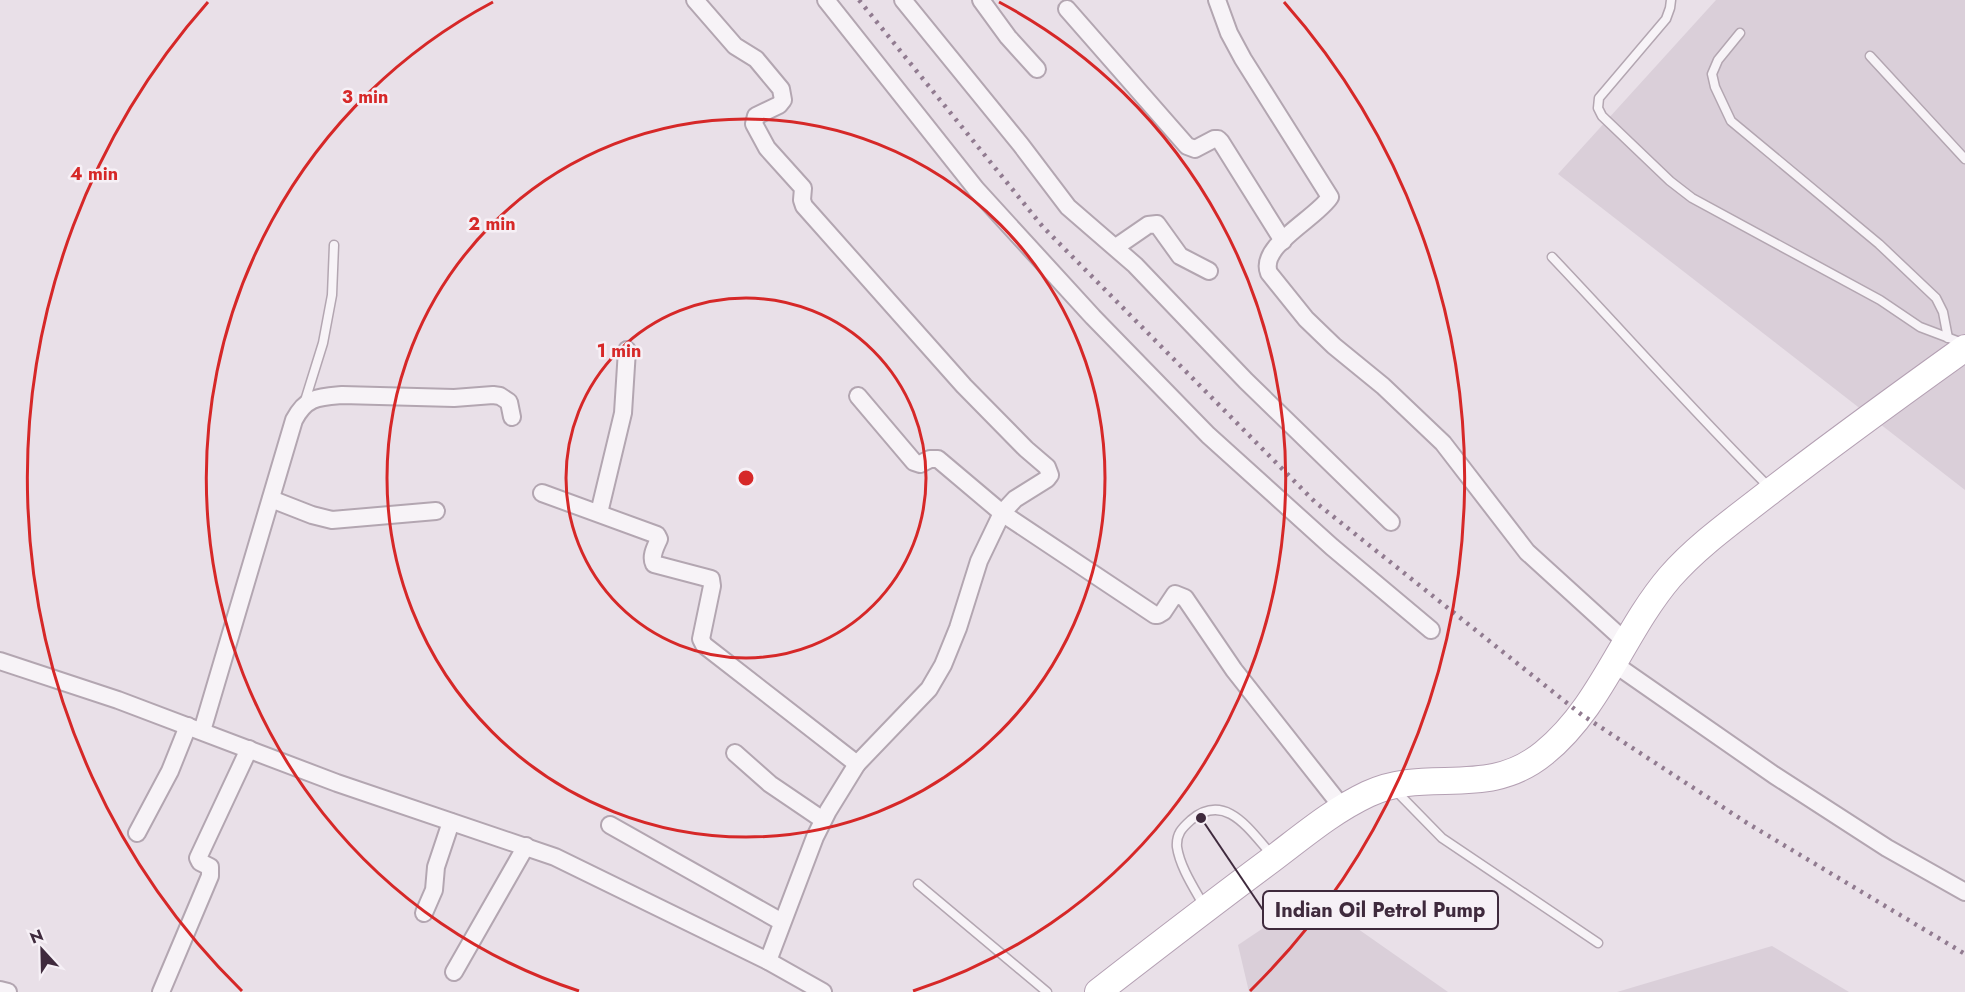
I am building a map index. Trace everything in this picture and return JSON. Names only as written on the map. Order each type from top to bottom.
[{"type":"main road","points":[[1098,992],[1205,908],[1342,807],[1371,792],[1392,786],[1410,782],[1469,782],[1489,779],[1508,774],[1532,762],[1550,748],[1582,715],[1669,578],[1693,554],[1959,343]]},
{"type":"street","points":[[695,0],[735,46],[756,59],[781,89],[783,100],[779,105],[756,116],[754,124],[767,148],[801,184],[804,192],[802,200],[804,206],[964,386],[1047,467],[1050,475],[1015,499],[1002,513],[979,561],[958,628],[943,665],[923,696],[857,764],[823,820],[768,961]]},
{"type":"street","points":[[826,0],[976,189],[1093,317],[1208,435],[1332,547],[1431,630]]},
{"type":"street","points":[[903,0],[1021,145],[1068,207],[1116,247],[1246,381],[1391,522]]},
{"type":"street","points":[[981,0],[1008,37],[1037,69]]},
{"type":"street","points":[[1217,0],[1229,33],[1243,58],[1330,197],[1268,257],[1267,269],[1294,305],[1334,346],[1383,386],[1443,443],[1527,552],[1620,652],[1774,776],[1887,848],[1965,892]]},
{"type":"street","points":[[1067,9],[1187,146],[1195,149],[1214,139],[1221,142],[1283,241]]},
{"type":"street","points":[[1116,247],[1149,225],[1157,224],[1180,256],[1209,271]]},
{"type":"street","points":[[599,513],[623,413],[627,350]]},
{"type":"street","points":[[137,833],[195,728],[271,499],[294,420],[304,404],[325,396],[342,395],[453,398],[493,395],[500,396],[509,402],[512,417]]},
{"type":"street","points":[[858,396],[914,462],[920,464],[930,459],[938,459],[1002,513],[1155,615],[1163,612],[1175,594],[1185,598],[1234,670],[1342,807]]},
{"type":"street","points":[[542,493],[657,535],[652,561],[656,566],[711,579],[712,586],[701,639],[704,645],[857,764]]},
{"type":"street","points":[[271,499],[332,520],[436,511]]},
{"type":"street","points":[[0,662],[118,700],[337,783],[526,846],[587,872],[768,961],[823,992]]},
{"type":"street","points":[[161,992],[210,876],[210,867],[200,862],[198,858],[249,749]]},
{"type":"street","points":[[735,753],[770,784],[823,820]]},
{"type":"street","points":[[424,913],[434,890],[436,867],[451,822]]},
{"type":"street","points":[[610,825],[782,922]]},
{"type":"street","points":[[454,972],[526,846]]},
{"type":"street","points":[[0,990],[8,992]]},
{"type":"lane","points":[[1671,0],[1666,19],[1599,98],[1598,108],[1602,116],[1670,181],[1692,198],[1880,300],[1920,327],[1959,343]]},
{"type":"lane","points":[[1740,33],[1718,60],[1712,74],[1715,87],[1731,122],[1879,244],[1936,298],[1959,343]]},
{"type":"lane","points":[[1870,56],[1965,159]]},
{"type":"lane","points":[[304,404],[323,343],[332,295],[334,245]]},
{"type":"lane","points":[[1552,257],[1649,359],[1715,433],[1772,490]]},
{"type":"lane","points":[[1392,786],[1442,838],[1598,943]]},
{"type":"lane","points":[[1205,908],[1180,860],[1177,848],[1177,837],[1182,827],[1196,815],[1208,810],[1233,813],[1274,857]]},
{"type":"lane","points":[[918,884],[1047,992]]},
{"type":"shaded area","points":[[1716,0],[1965,0],[1965,490],[1558,174]]},
{"type":"shaded area","points":[[1311,896],[1448,992],[1249,992],[1238,945]]},
{"type":"shaded area","points":[[1772,946],[1849,992],[1617,992]]},
{"type":"railway","points":[[859,0],[1043,227],[1315,502],[1582,715],[1747,823],[1965,954]]},
{"type":"place","name":"Indian Oil Petrol Pump","points":[[1201,818]]}]
